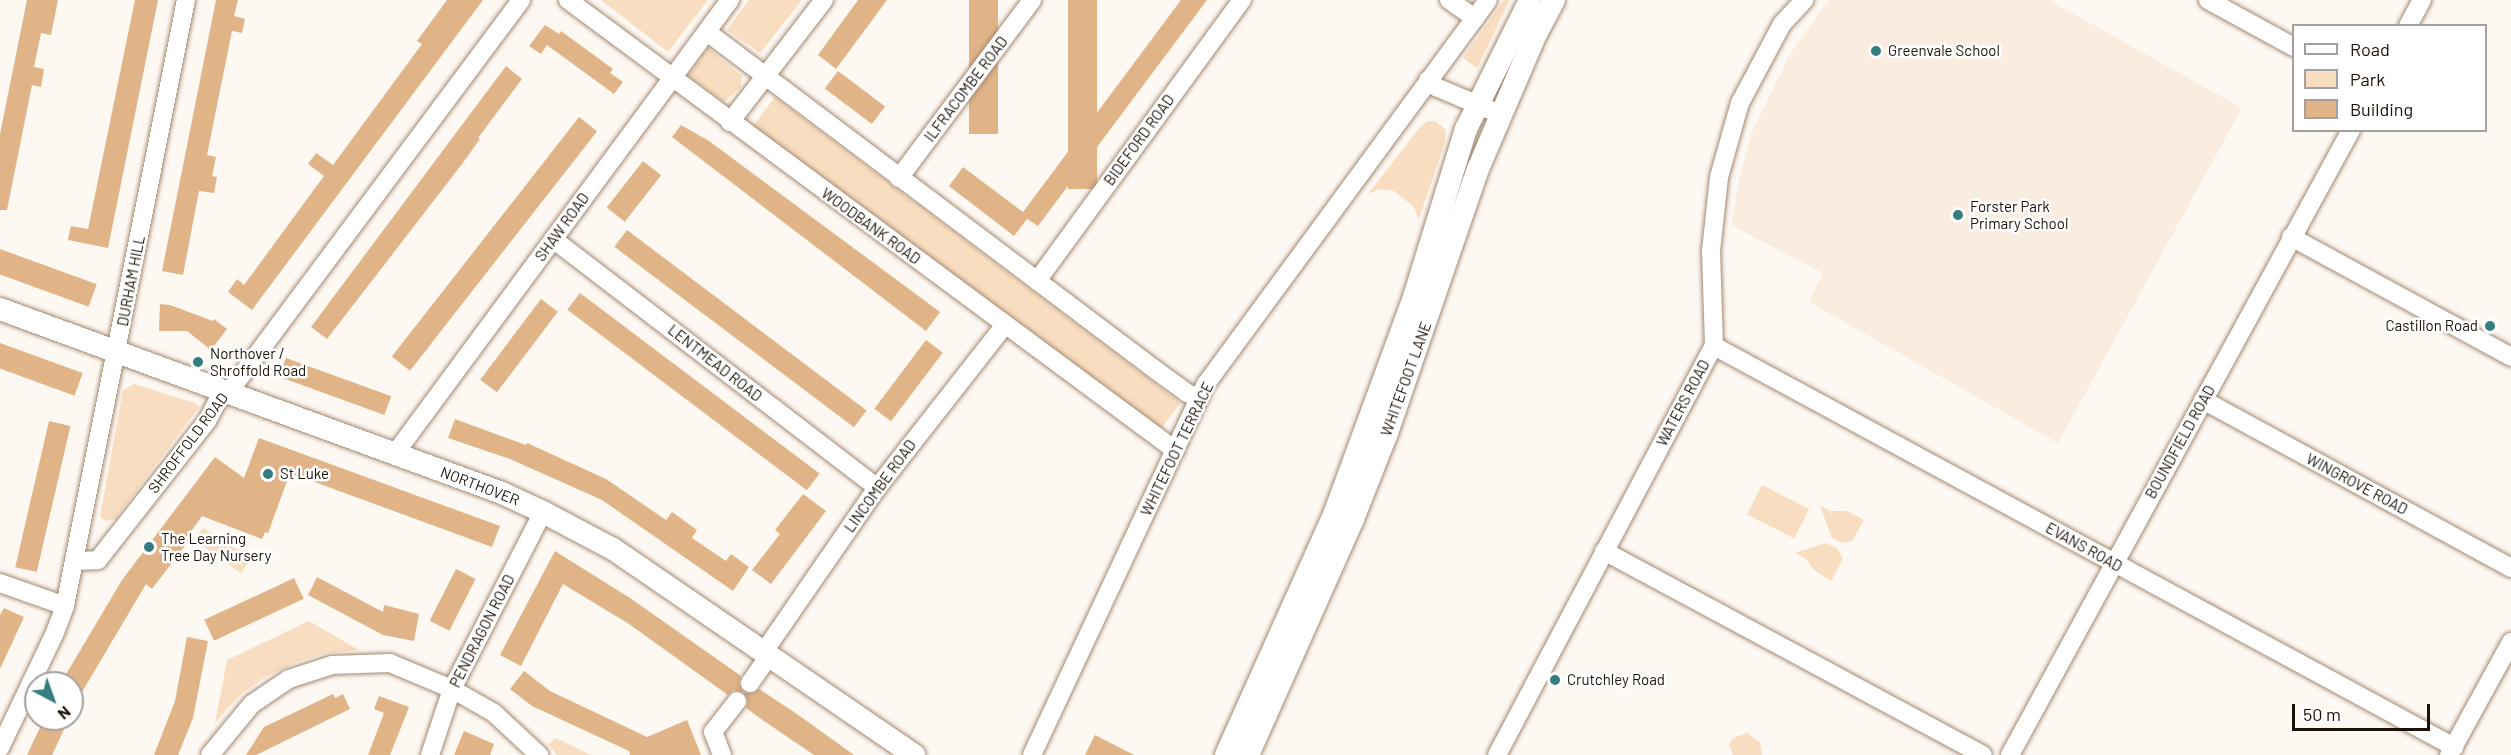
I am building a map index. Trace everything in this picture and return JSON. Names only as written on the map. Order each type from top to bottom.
[{"type":"street","name":"DURHAM HILL","points":[[74,561],[186,0]]},
{"type":"street","name":"SHROFFOLD ROAD","points":[[74,561],[99,560],[521,0]]},
{"type":"street","name":"WOODBANK ROAD","points":[[568,0],[1175,450]]},
{"type":"street","name":"SHAW ROAD","points":[[394,455],[730,0]]},
{"type":"street","points":[[730,122],[824,0]]},
{"type":"street","name":"ILFRACOMBE ROAD","points":[[899,178],[1032,0]]},
{"type":"street","name":"BIDEFORD ROAD","points":[[1037,281],[1242,0]]},
{"type":"street","points":[[1449,0],[1475,18]]},
{"type":"street","name":"WHITEFOOT TERRACE","points":[[1032,755],[1199,398],[1244,329],[1488,0]]},
{"type":"street","name":"WHITEFOOT LANE","points":[[1226,755],[1335,512],[1414,297],[1466,129],[1530,0]]},
{"type":"street","name":"WHITEFOOT LANE","points":[[1248,755],[1319,600],[1388,433],[1478,168],[1536,34],[1554,0]]},
{"type":"street","name":"WATERS ROAD","points":[[1498,755],[1714,346],[1711,251],[1719,177],[1740,103],[1782,24],[1804,0]]},
{"type":"street","points":[[2208,0],[2292,46]]},
{"type":"street","points":[[2409,24],[2422,0]]},
{"type":"street","points":[[706,32],[1187,393],[1199,398]]},
{"type":"street","points":[[1428,80],[1436,87],[1500,114]]},
{"type":"street","name":"BOUNDFIELD ROAD","points":[[2010,755],[2350,132]]},
{"type":"street","points":[[2291,237],[2511,357]]},
{"type":"street","name":"LENTMEAD ROAD","points":[[553,239],[877,488]]},
{"type":"street","name":"NORTHOVER","points":[[0,309],[502,493],[543,512],[613,549],[766,655],[872,724],[914,755]]},
{"type":"street","name":"LINCOMBE ROAD","points":[[750,683],[766,655],[877,488],[1005,326]]},
{"type":"street","name":"EVANS ROAD","points":[[1714,346],[2114,563],[2452,751]]},
{"type":"street","name":"WINGROVE ROAD","points":[[2203,400],[2511,568]]},
{"type":"street","name":"PENDRAGON ROAD","points":[[430,755],[452,689],[543,512]]},
{"type":"street","points":[[1604,551],[1983,755]]},
{"type":"street","points":[[0,748],[54,635],[65,606],[74,561]]},
{"type":"street","points":[[0,583],[65,606]]},
{"type":"street","points":[[2452,751],[2511,642]]},
{"type":"street","points":[[210,755],[252,704],[289,679],[332,665],[390,663],[452,689],[494,713],[539,755]]},
{"type":"street","points":[[722,755],[713,732],[736,701]]},
{"type":"shaded area","name":"Forster Park Primary School","points":[[1829,0],[2049,0],[2242,108],[2058,443],[1809,302],[1823,273],[1731,225],[1740,176],[1752,132],[1790,54]]},
{"type":"green space","points":[[601,0],[708,0],[668,52]]},
{"type":"green space","points":[[749,0],[802,0],[760,53],[727,30]]},
{"type":"green space","points":[[1504,0],[1510,0],[1477,68],[1463,58]]},
{"type":"green space","points":[[708,48],[742,76],[741,87],[724,102],[687,75]]},
{"type":"green space","points":[[775,97],[1181,403],[1158,432],[753,127]]},
{"type":"green space","points":[[1428,121],[1435,121],[1446,130],[1445,142],[1419,219],[1413,206],[1394,191],[1380,189],[1368,194],[1420,127]]},
{"type":"green space","points":[[134,384],[195,403],[199,407],[115,519],[106,521],[100,517],[123,390]]},
{"type":"green space","points":[[1762,485],[1809,509],[1794,538],[1747,514]]},
{"type":"green space","points":[[1820,506],[1830,511],[1847,511],[1864,520],[1852,541],[1842,543],[1832,538]]},
{"type":"green space","points":[[203,528],[251,558],[241,573],[194,540]]},
{"type":"green space","points":[[1826,543],[1838,549],[1843,559],[1831,581],[1813,569],[1806,559],[1795,553]]},
{"type":"green space","points":[[309,621],[359,650],[327,653],[297,662],[265,677],[239,696],[215,723],[227,660]]},
{"type":"green space","points":[[1747,733],[1760,742],[1762,755],[1733,755],[1729,745],[1733,738]]},
{"type":"green space","points":[[556,738],[591,755],[557,755],[548,744]]},
{"type":"building","points":[[27,0],[58,0],[51,35],[41,33],[34,67],[44,69],[41,87],[32,85],[7,210],[0,210],[0,134]]},
{"type":"building","points":[[135,0],[158,0],[108,248],[68,240],[71,226],[88,229]]},
{"type":"building","points":[[216,0],[238,0],[234,16],[245,19],[242,33],[232,31],[207,155],[216,157],[212,176],[217,177],[214,193],[199,191],[183,275],[162,271]]},
{"type":"building","points":[[447,0],[483,0],[252,310],[228,292],[237,279],[244,285],[324,176],[308,164],[316,153],[333,165],[422,44],[417,41]]},
{"type":"building","points":[[858,0],[887,0],[836,69],[818,55]]},
{"type":"building","points":[[969,0],[998,0],[998,134],[969,134]]},
{"type":"building","points":[[1068,0],[1097,0],[1097,189],[1068,189]]},
{"type":"building","points":[[1181,0],[1207,0],[1038,226],[1027,219],[1014,236],[949,186],[963,167],[1023,212]]},
{"type":"building","points":[[545,25],[559,34],[561,31],[613,69],[610,73],[623,82],[614,94],[547,45],[541,54],[529,46]]},
{"type":"building","points":[[506,66],[522,79],[478,138],[480,139],[462,164],[327,339],[311,327]]},
{"type":"building","points":[[838,71],[885,107],[872,124],[825,89]]},
{"type":"building","points":[[579,117],[597,131],[410,371],[392,357]]},
{"type":"building","points":[[681,125],[709,141],[940,312],[926,331],[672,137]]},
{"type":"building","points":[[643,161],[661,175],[625,222],[607,207]]},
{"type":"building","points":[[627,230],[867,411],[854,427],[614,247]]},
{"type":"building","points":[[0,249],[97,284],[89,307],[0,275]]},
{"type":"building","points":[[580,293],[820,474],[807,490],[567,310]]},
{"type":"building","points":[[541,299],[558,312],[497,392],[480,380]]},
{"type":"building","points":[[160,304],[170,305],[213,321],[214,319],[227,329],[211,350],[187,331],[159,331]]},
{"type":"building","points":[[926,340],[943,353],[891,421],[874,409]]},
{"type":"building","points":[[0,343],[83,373],[74,396],[0,369]]},
{"type":"building","points":[[286,358],[391,396],[384,415],[279,377]]},
{"type":"building","points":[[455,419],[526,445],[527,443],[606,479],[666,520],[672,512],[697,530],[692,538],[726,561],[731,554],[749,567],[733,591],[602,500],[510,459],[448,438]]},
{"type":"building","points":[[49,421],[70,426],[37,572],[15,567]]},
{"type":"building","points":[[259,438],[500,526],[492,547],[290,473],[268,533],[265,532],[262,539],[202,516],[187,537],[190,539],[152,589],[146,584],[84,689],[84,671],[68,671],[122,580],[215,457],[244,478]]},
{"type":"building","points":[[803,494],[826,511],[771,584],[752,570],[780,534],[775,530]]},
{"type":"building","points":[[555,551],[630,598],[741,676],[739,683],[743,692],[733,690],[728,695],[629,624],[563,584],[521,666],[500,655]]},
{"type":"building","points":[[456,569],[476,579],[449,631],[430,621]]},
{"type":"building","points":[[317,577],[383,612],[384,605],[419,614],[414,641],[383,635],[308,595]]},
{"type":"building","points":[[294,578],[304,599],[214,641],[204,620]]},
{"type":"building","points":[[4,608],[24,617],[0,669],[0,615]]},
{"type":"building","points":[[187,637],[208,641],[193,718],[178,755],[154,755],[175,701]]},
{"type":"building","points":[[524,671],[550,691],[647,737],[687,720],[701,755],[630,755],[629,751],[532,706],[510,689]]},
{"type":"building","points":[[759,689],[854,755],[814,755],[764,721],[746,708],[748,702],[744,693],[754,693]]},
{"type":"building","points":[[333,694],[335,698],[343,694],[350,709],[256,755],[246,755],[264,727]]},
{"type":"building","points":[[379,696],[409,707],[390,755],[368,755],[384,713],[374,709]]},
{"type":"building","points":[[38,731],[63,731],[52,755],[27,755]]},
{"type":"building","points":[[464,731],[494,744],[490,755],[454,755]]},
{"type":"building","points":[[1095,735],[1134,755],[1085,755]]},
{"type":"place","name":"Greenvale School","points":[[1876,51]]},
{"type":"place","name":"Forster Park Primary School","points":[[1958,215]]},
{"type":"place","name":"Castillon Road","points":[[2490,326]]},
{"type":"place","name":"Northover / Shroffold Road","points":[[198,362]]},
{"type":"place","name":"St Luke","points":[[268,474]]},
{"type":"place","name":"The Learning Tree Day Nursery","points":[[149,547]]},
{"type":"place","name":"Crutchley Road","points":[[1555,680]]}]
